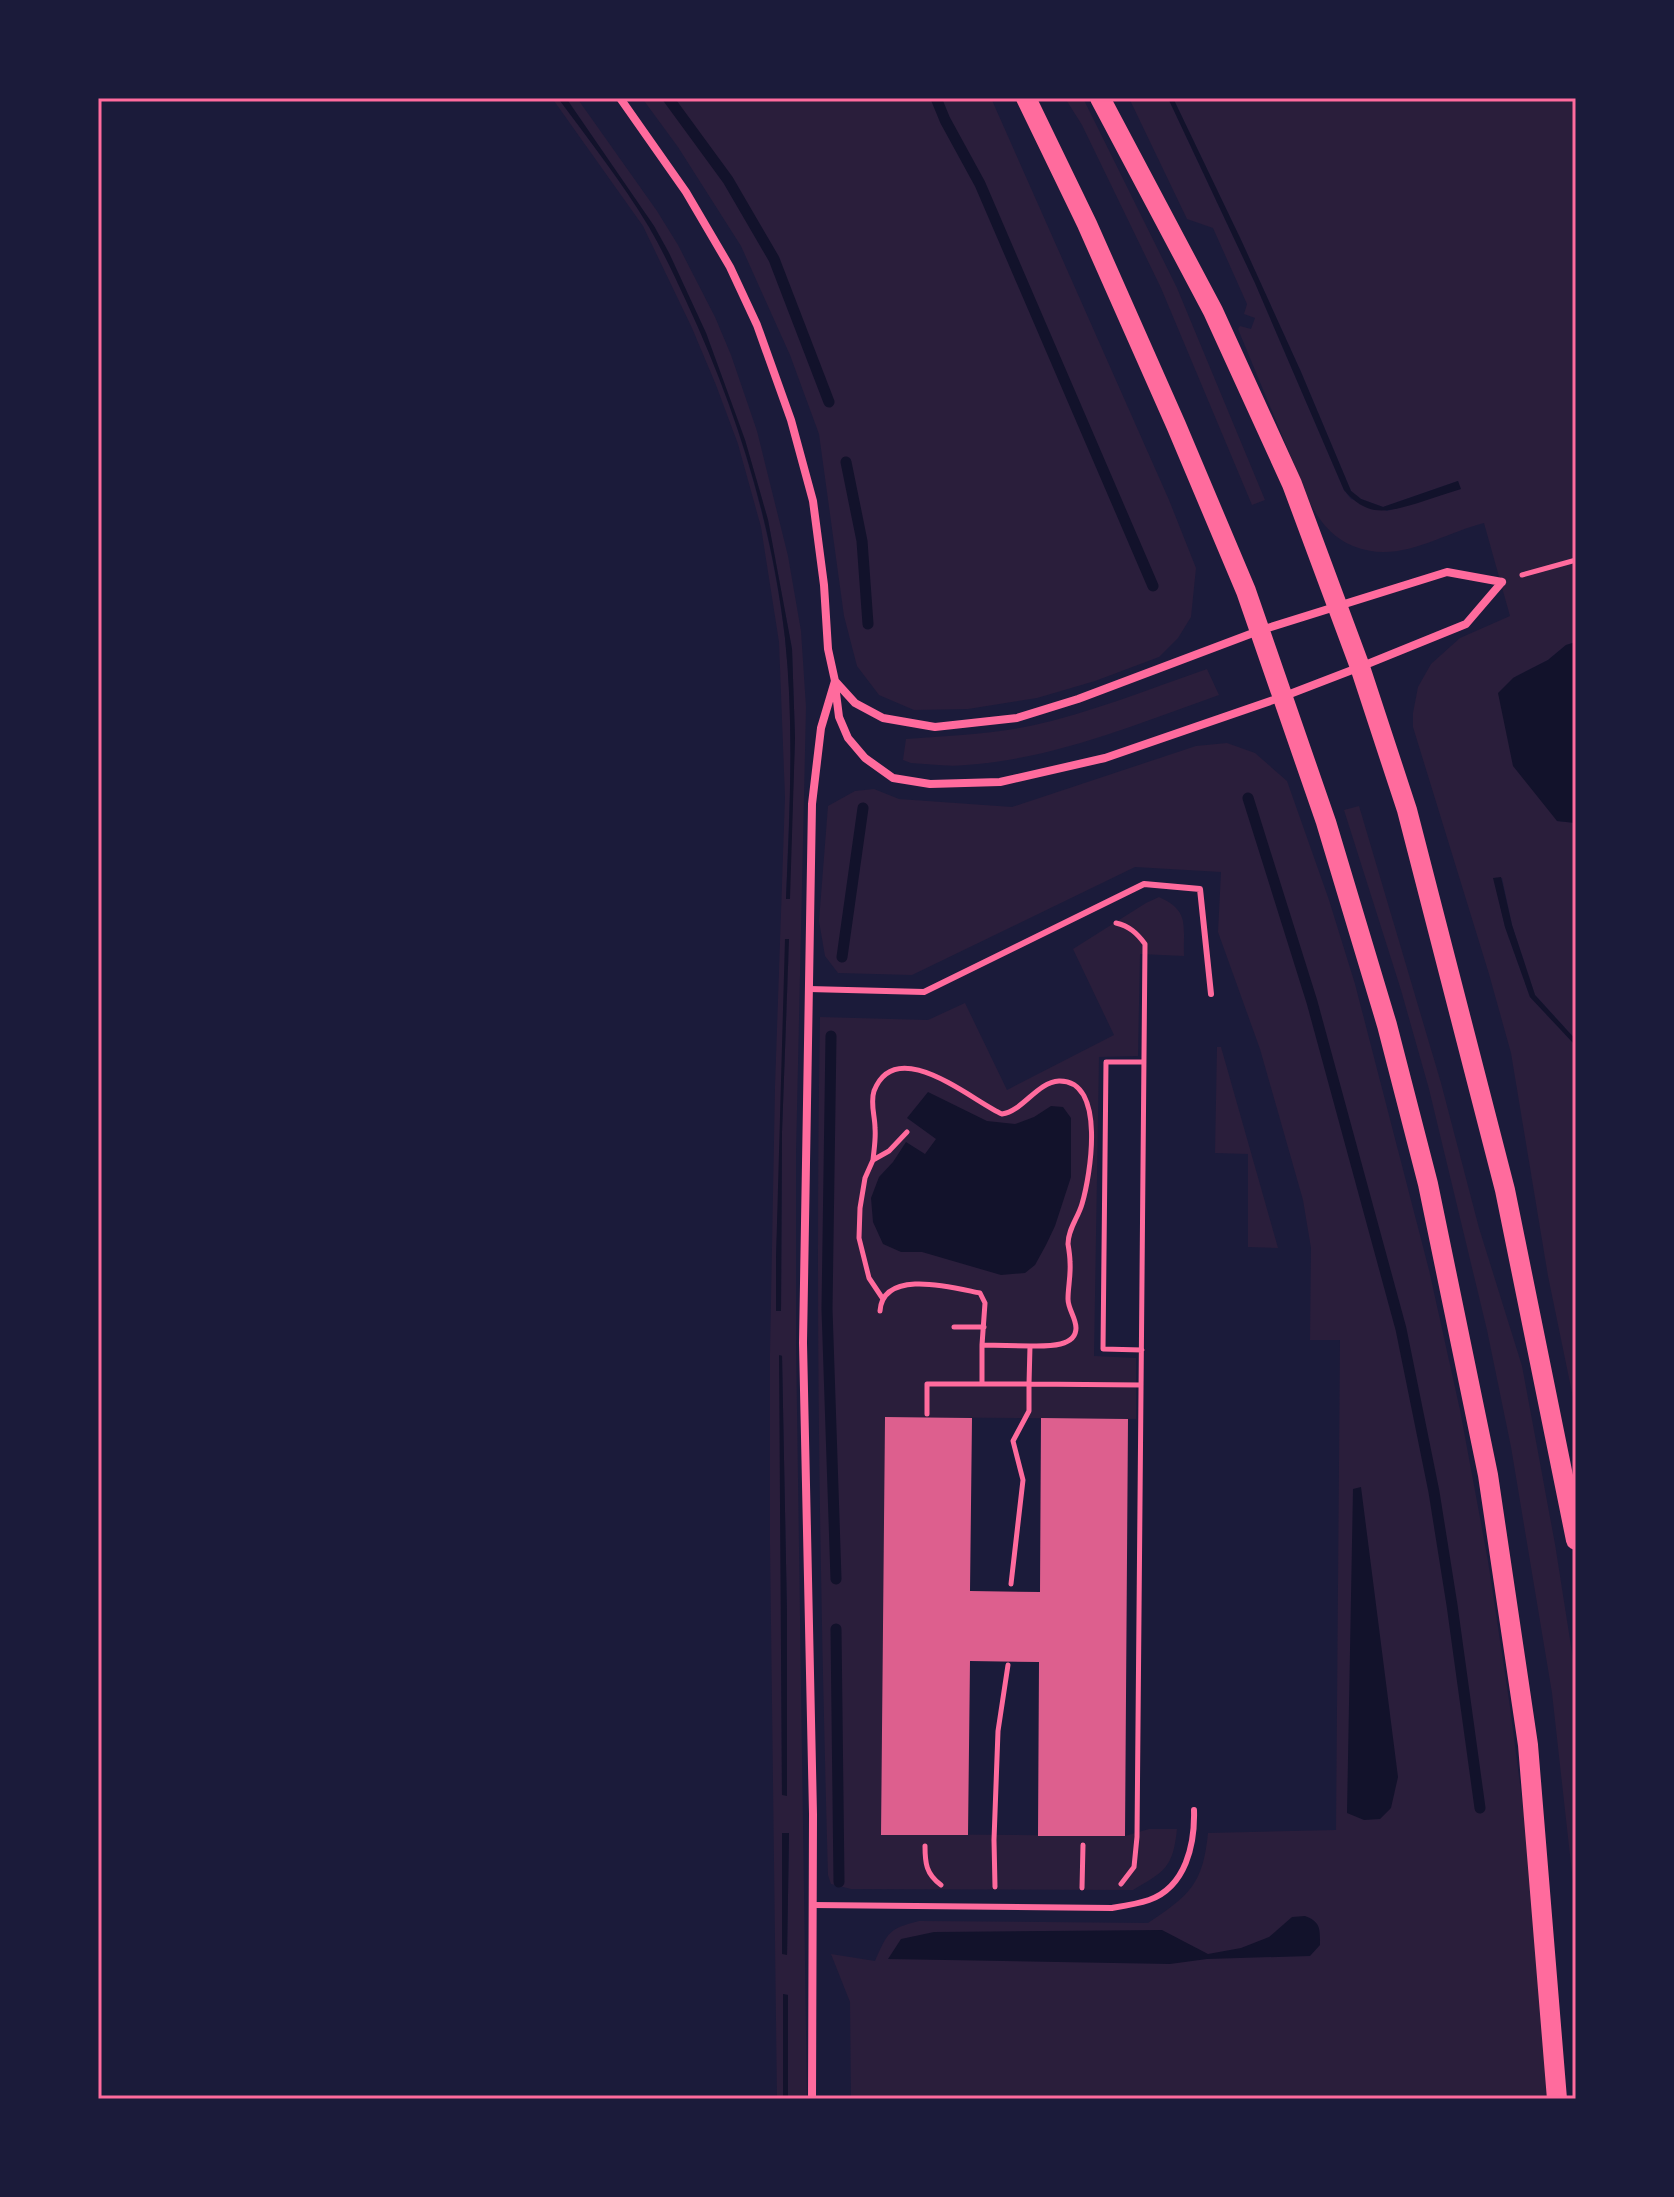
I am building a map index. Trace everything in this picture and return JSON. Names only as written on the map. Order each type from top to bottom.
[{"type":"main road","points":[[1026,98],[1087,224],[1241,577],[1326,822],[1387,1025],[1428,1184],[1485,1459],[1528,1745],[1557,2099]]},
{"type":"main road","points":[[1100,98],[1213,311],[1292,484],[1360,667],[1407,810],[1505,1190],[1576,1540]]},
{"type":"street","points":[[620,98],[686,192],[730,267],[757,325],[791,420],[813,501],[824,585],[828,649],[839,717],[848,738],[865,758],[893,778],[930,784],[1000,782],[1105,758],[1282,697],[1466,624],[1502,582]]},
{"type":"street","points":[[835,681],[855,703],[883,718],[935,727],[1017,718],[1078,699],[1261,630],[1447,572],[1502,582]]},
{"type":"street","points":[[812,2099],[813,1814],[803,1343],[812,804],[821,728],[835,681]]},
{"type":"lane","points":[[809,989],[924,992],[1144,884],[1200,889],[1211,994]]},
{"type":"lane","points":[[813,1905],[1112,1908],[1132,1904],[1152,1899],[1171,1886],[1187,1863],[1195,1833],[1194,1810]]},
{"type":"path","points":[[1502,582],[1576,560]]},
{"type":"path","points":[[1111,922],[1126,925],[1145,944],[1137,1837],[1134,1867],[1122,1883],[1114,1887]]},
{"type":"path","points":[[1142,1350],[1103,1349],[1106,1062],[1144,1062]]},
{"type":"path","points":[[883,1299],[869,1278],[859,1238],[860,1208],[865,1178],[873,1160],[876,1130],[872,1105],[881,1079],[893,1069],[912,1068],[961,1088],[1002,1114],[1009,1113],[1057,1081],[1067,1082],[1084,1095],[1092,1121],[1086,1189],[1068,1240],[1068,1302],[1076,1330],[1074,1337],[1067,1342],[1030,1346],[982,1345]]},
{"type":"path","points":[[873,1160],[889,1151],[907,1132]]},
{"type":"path","points":[[880,1311],[883,1299],[899,1288],[912,1284],[980,1293],[985,1303],[982,1384]]},
{"type":"path","points":[[954,1327],[984,1327]]},
{"type":"path","points":[[1011,1584],[1023,1480],[1013,1441],[1029,1411],[1030,1346]]},
{"type":"path","points":[[927,1414],[927,1384],[1141,1385]]},
{"type":"path","points":[[995,1889],[998,1731],[1008,1665]]},
{"type":"path","points":[[1068,1890],[1082,1890],[1083,1845]]},
{"type":"path","points":[[925,1846],[925,1866],[937,1882],[949,1889]]},
{"type":"shaded area","points":[[552,98],[558,98],[605,161],[659,245],[705,342],[749,466],[771,551],[788,670],[790,768],[786,898],[789,899],[795,738],[792,649],[768,520],[745,440],[706,333],[669,253],[654,226],[566,98],[577,98],[657,211],[715,317],[757,431],[788,556],[801,631],[806,707],[796,1154],[796,1340],[807,2099],[788,2099],[788,1995],[783,1994],[783,2099],[777,2099],[770,1354],[785,797],[779,642],[761,527],[738,444],[692,328],[643,226]],"holes":[[[789,939],[782,1132],[781,1310],[776,1259]],[[780,1355],[787,1615],[787,1795],[782,1795]],[[782,1834],[789,1834],[787,1954],[782,1953]]]},
{"type":"shaded area","points":[[558,98],[566,98],[654,226],[669,253],[706,333],[745,440],[768,520],[792,649],[795,738],[790,899],[786,899],[790,736],[785,638],[771,551],[750,466],[705,343],[659,245],[628,194]]},
{"type":"shaded area","points":[[642,98],[991,98],[1169,500],[1196,568],[1191,617],[1178,638],[1159,657],[1037,698],[968,709],[914,710],[879,695],[857,666],[844,616],[819,434],[790,355],[741,246],[678,147]]},
{"type":"shaded area","points":[[1065,98],[1083,98],[1177,288],[1265,500],[1252,505],[1161,288],[1082,125]]},
{"type":"shaded area","points":[[1129,98],[1168,98],[1255,283],[1344,490],[1351,499],[1387,511],[1460,489],[1458,481],[1383,507],[1361,499],[1351,491],[1301,372],[1173,98],[1576,98],[1576,642],[1513,678],[1557,821],[1576,823],[1576,1040],[1535,995],[1512,925],[1502,878],[1494,878],[1505,927],[1530,997],[1576,1046],[1576,1412],[1548,1276],[1511,1053],[1413,727],[1418,687],[1431,664],[1460,638],[1510,616],[1484,523],[1419,546],[1387,552],[1353,546],[1339,539],[1323,523],[1310,503],[1238,329],[1240,326],[1251,329],[1255,318],[1244,314],[1247,304],[1213,228],[1187,219]]},
{"type":"shaded area","points":[[1168,98],[1173,98],[1242,242],[1351,491],[1361,499],[1383,507],[1458,481],[1461,489],[1387,510],[1361,505],[1344,490],[1255,283]]},
{"type":"shaded area","points":[[1576,642],[1576,823],[1557,821],[1513,766],[1498,693],[1513,678]]},
{"type":"shaded area","points":[[1207,669],[1219,695],[1095,739],[999,761],[952,766],[903,760],[906,739],[984,733],[1052,721]]},
{"type":"shaded area","points":[[1227,743],[1255,753],[1287,781],[1355,984],[1429,1270],[1460,1410],[1488,1561],[1510,1707],[1529,1854],[1549,2099],[851,2099],[850,2002],[831,1954],[875,1961],[890,1933],[919,1921],[1148,1923],[1192,1887],[1202,1865],[1208,1833],[1336,1830],[1340,1340],[1310,1340],[1311,1248],[1303,1200],[1260,1049],[1218,932],[1221,872],[1135,867],[912,975],[838,973],[825,956],[819,921],[828,806],[855,791],[874,789],[899,799],[1012,807],[1196,746]]},
{"type":"shaded area","points":[[1359,806],[1441,1083],[1479,1228],[1522,1366],[1576,1678],[1576,1909],[1552,1693],[1511,1447],[1487,1330],[1429,1089],[1344,810]]},
{"type":"shaded area","points":[[1501,877],[1512,925],[1535,995],[1576,1040],[1576,1046],[1530,997],[1505,927],[1493,878]]},
{"type":"shaded area","points":[[1159,897],[1176,908],[1183,920],[1184,956],[1140,954],[1138,1056],[1099,1057],[1094,1356],[1136,1358],[1136,1419],[885,1417],[881,1834],[1125,1836],[1149,1829],[1177,1829],[1173,1852],[1160,1873],[1133,1890],[851,1889],[831,1884],[828,1875],[819,1446],[820,1017],[928,1020],[965,1003],[1007,1090],[1114,1035],[1073,949]]},
{"type":"shaded area","points":[[785,939],[789,939],[782,1132],[781,1311],[776,1311],[776,1259]]},
{"type":"shaded area","points":[[1217,1047],[1221,1047],[1278,1248],[1248,1247],[1248,1154],[1215,1153]]},
{"type":"shaded area","points":[[928,1092],[987,1121],[1015,1124],[1051,1106],[1063,1107],[1071,1118],[1071,1177],[1046,1245],[1035,1265],[1025,1273],[1001,1275],[922,1252],[901,1252],[883,1244],[873,1222],[871,1198],[879,1177],[906,1142],[925,1154],[936,1139],[907,1118]]},
{"type":"shaded area","points":[[779,1355],[782,1356],[787,1615],[787,1796],[782,1795]]},
{"type":"shaded area","points":[[1361,1487],[1398,1777],[1391,1808],[1380,1819],[1364,1820],[1347,1813],[1353,1489]]},
{"type":"shaded area","points":[[782,1833],[789,1833],[787,1955],[782,1954]]},
{"type":"shaded area","points":[[1305,1916],[1317,1924],[1319,1930],[1320,1945],[1310,1956],[1207,1959],[1170,1964],[888,1959],[901,1939],[934,1932],[1162,1930],[1208,1954],[1241,1948],[1269,1937],[1292,1917]]},
{"type":"shaded area","points":[[783,1994],[788,1995],[788,2099],[783,2099]]},
{"type":"building","points":[[885,1417],[972,1418],[970,1591],[1040,1592],[1041,1418],[1128,1419],[1125,1836],[1038,1836],[1039,1662],[970,1661],[968,1835],[881,1835]]},
{"type":"waterway","points":[[668,98],[728,180],[774,259],[829,402]]},
{"type":"waterway","points":[[936,98],[980,184],[1153,586]]},
{"type":"waterway","points":[[846,462],[862,541],[868,624]]},
{"type":"waterway","points":[[1248,798],[1312,1002],[1401,1329],[1434,1492],[1480,1808]]},
{"type":"waterway","points":[[842,957],[863,808]]},
{"type":"waterway","points":[[831,1036],[827,1309],[836,1579]]},
{"type":"waterway","points":[[836,1629],[839,1882]]}]
